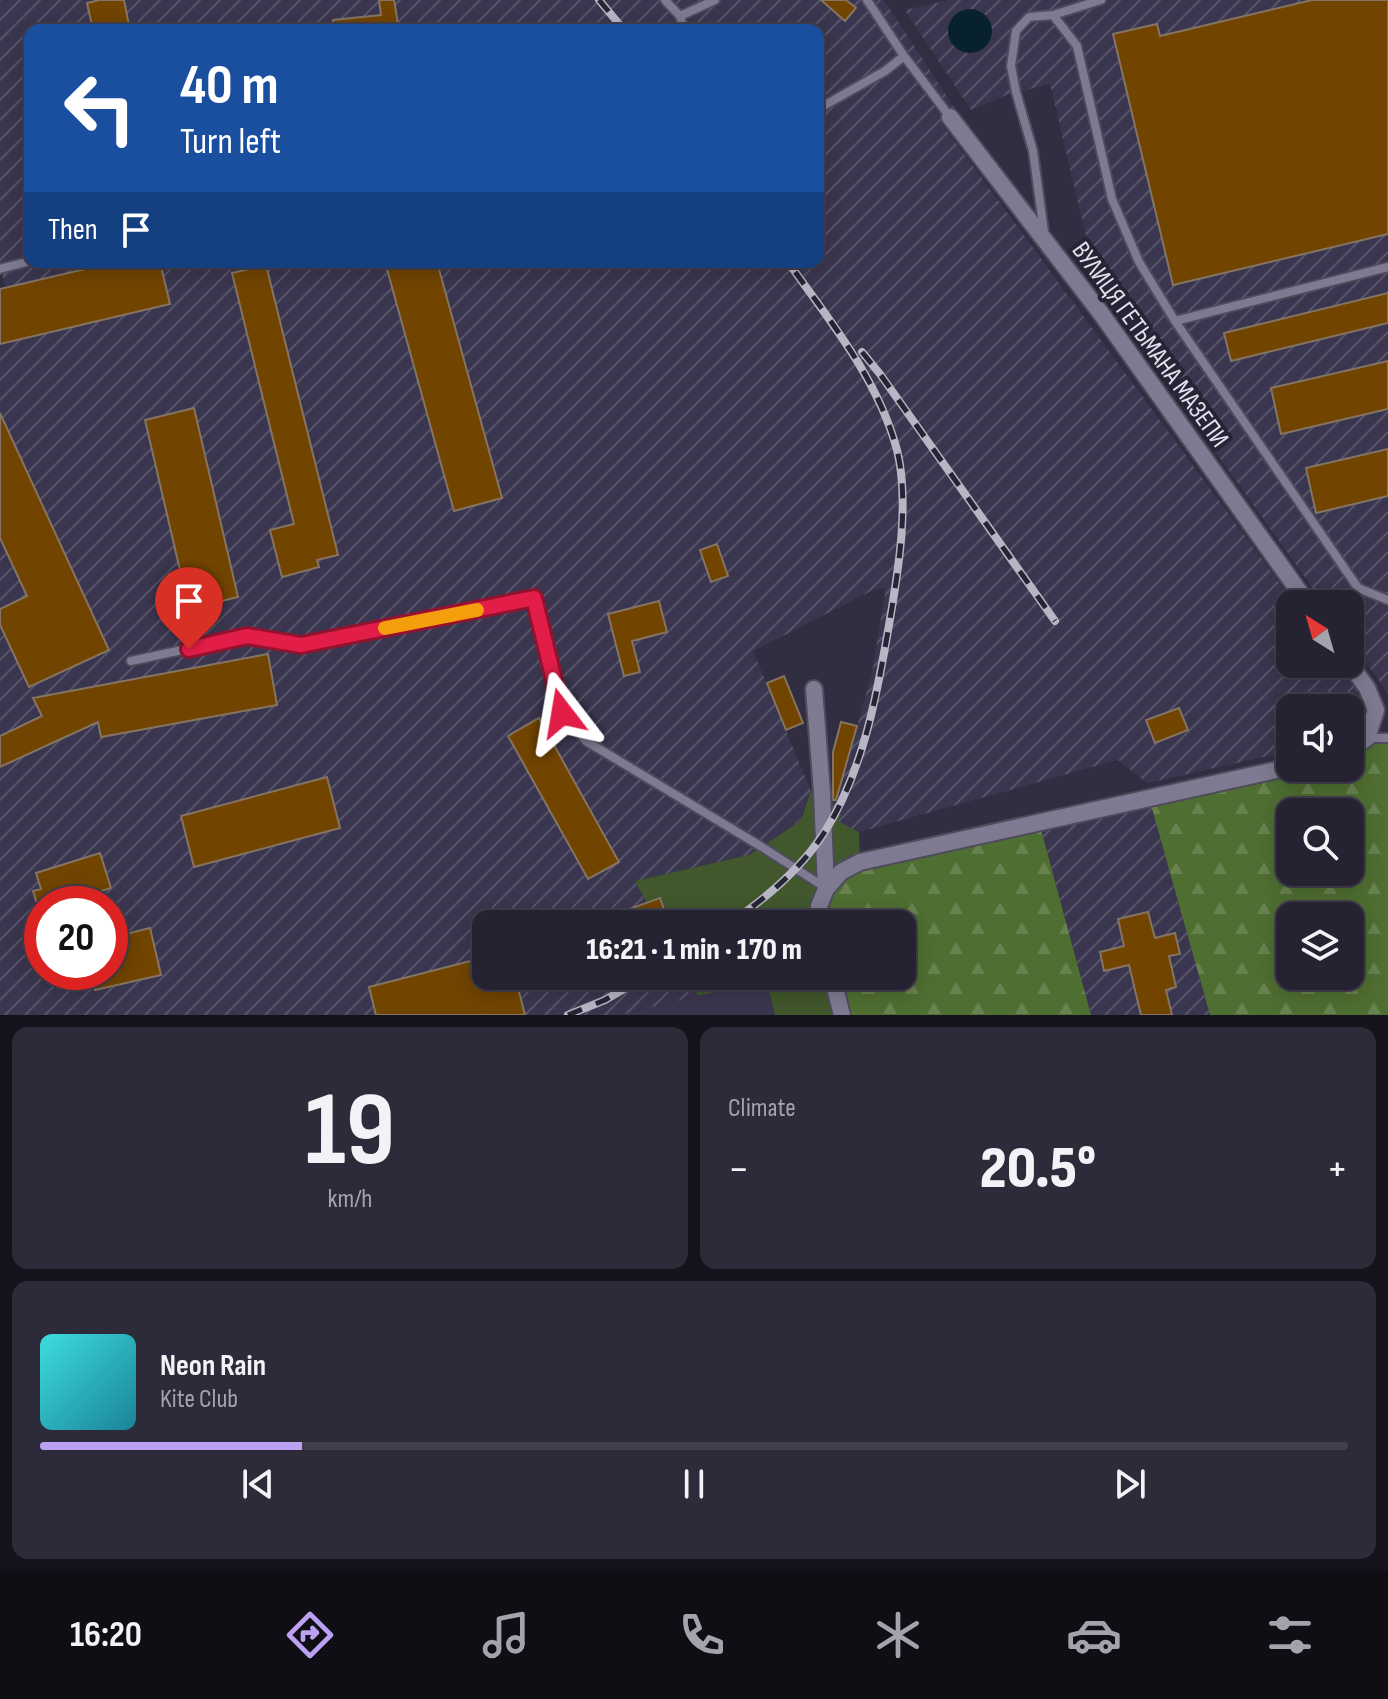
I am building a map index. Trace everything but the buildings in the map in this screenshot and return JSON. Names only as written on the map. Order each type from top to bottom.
[{"type":"street","name":"ВУЛИЦЯ ГЕТЬМАНА МАЗЕПИ","points":[[950,117],[1100,312],[1298,590]]},
{"type":"street","points":[[1360,678],[1376,710],[1364,740]]},
{"type":"street","points":[[814,689],[826,889]]},
{"type":"street","points":[[819,910],[826,889],[841,872],[860,862],[1276,770]]},
{"type":"street","points":[[836,990],[842,1015]]},
{"type":"lane","points":[[665,0],[680,16],[682,24]]},
{"type":"lane","points":[[680,16],[715,0]]},
{"type":"lane","points":[[867,0],[950,117]]},
{"type":"lane","points":[[1045,240],[1033,151],[1011,66],[1016,31],[1029,17],[1053,15],[1101,0]]},
{"type":"lane","points":[[1053,15],[1077,46],[1112,199],[1139,262],[1175,321],[1358,588],[1388,600]]},
{"type":"lane","points":[[824,106],[885,71],[904,56]]},
{"type":"lane","points":[[0,269],[24,263]]},
{"type":"lane","points":[[1175,321],[1388,267]]},
{"type":"lane","points":[[131,661],[247,636],[301,645],[534,598],[562,713],[586,741],[826,889]]},
{"type":"lane","points":[[1367,738],[1388,738]]},
{"type":"shaded area","points":[[0,0],[884,0],[957,112],[942,124],[1285,590],[1276,590],[1276,678],[1350,678],[1358,689],[1356,694],[1276,694],[1276,754],[1147,783],[1118,760],[859,832],[837,821],[830,807],[844,774],[872,672],[886,588],[875,589],[753,651],[811,791],[799,822],[749,855],[635,881],[647,903],[660,898],[664,910],[472,910],[472,990],[694,990],[698,996],[620,1015],[0,1015],[0,289],[5,287],[0,264]]},
{"type":"shaded area","points":[[948,0],[1388,0],[1388,693],[1364,660],[1364,590],[1314,590],[1098,287],[1050,84],[1006,95],[971,110],[905,10]]},
{"type":"shaded area","points":[[1149,798],[1210,1015],[1091,1015],[1039,822]]},
{"type":"shaded area","points":[[724,990],[769,990],[775,1015],[620,1015]]},
{"type":"green space","points":[[1388,738],[1388,1015],[1210,1015],[1149,798],[1276,771],[1276,782],[1364,782],[1364,740]]},
{"type":"green space","points":[[811,791],[831,794],[830,807],[841,815],[838,821],[859,832],[860,862],[829,910],[664,910],[660,899],[647,903],[635,881],[749,855],[799,822]]},
{"type":"green space","points":[[1039,822],[1091,1015],[842,1015],[836,990],[916,990],[916,910],[826,910],[841,872]]},
{"type":"green space","points":[[695,990],[724,990],[698,996]]},
{"type":"green space","points":[[769,990],[836,990],[842,1015],[775,1015]]},
{"type":"water","points":[[970,9],[986,15],[992,31],[986,47],[970,53],[954,47],[948,31],[954,15]]},
{"type":"railway","points":[[599,0],[619,24]]},
{"type":"railway","points":[[748,910],[804,859],[824,833],[849,785],[867,732],[879,678],[896,583],[903,515],[897,450],[878,399],[836,329],[792,268]]},
{"type":"railway","points":[[862,352],[1055,621]]},
{"type":"railway","points":[[568,1015],[622,990]]},
{"type":"slow traffic","points":[[385,628],[477,610]]},
{"type":"route","points":[[189,649],[247,636],[301,645],[534,598],[562,713]]}]
